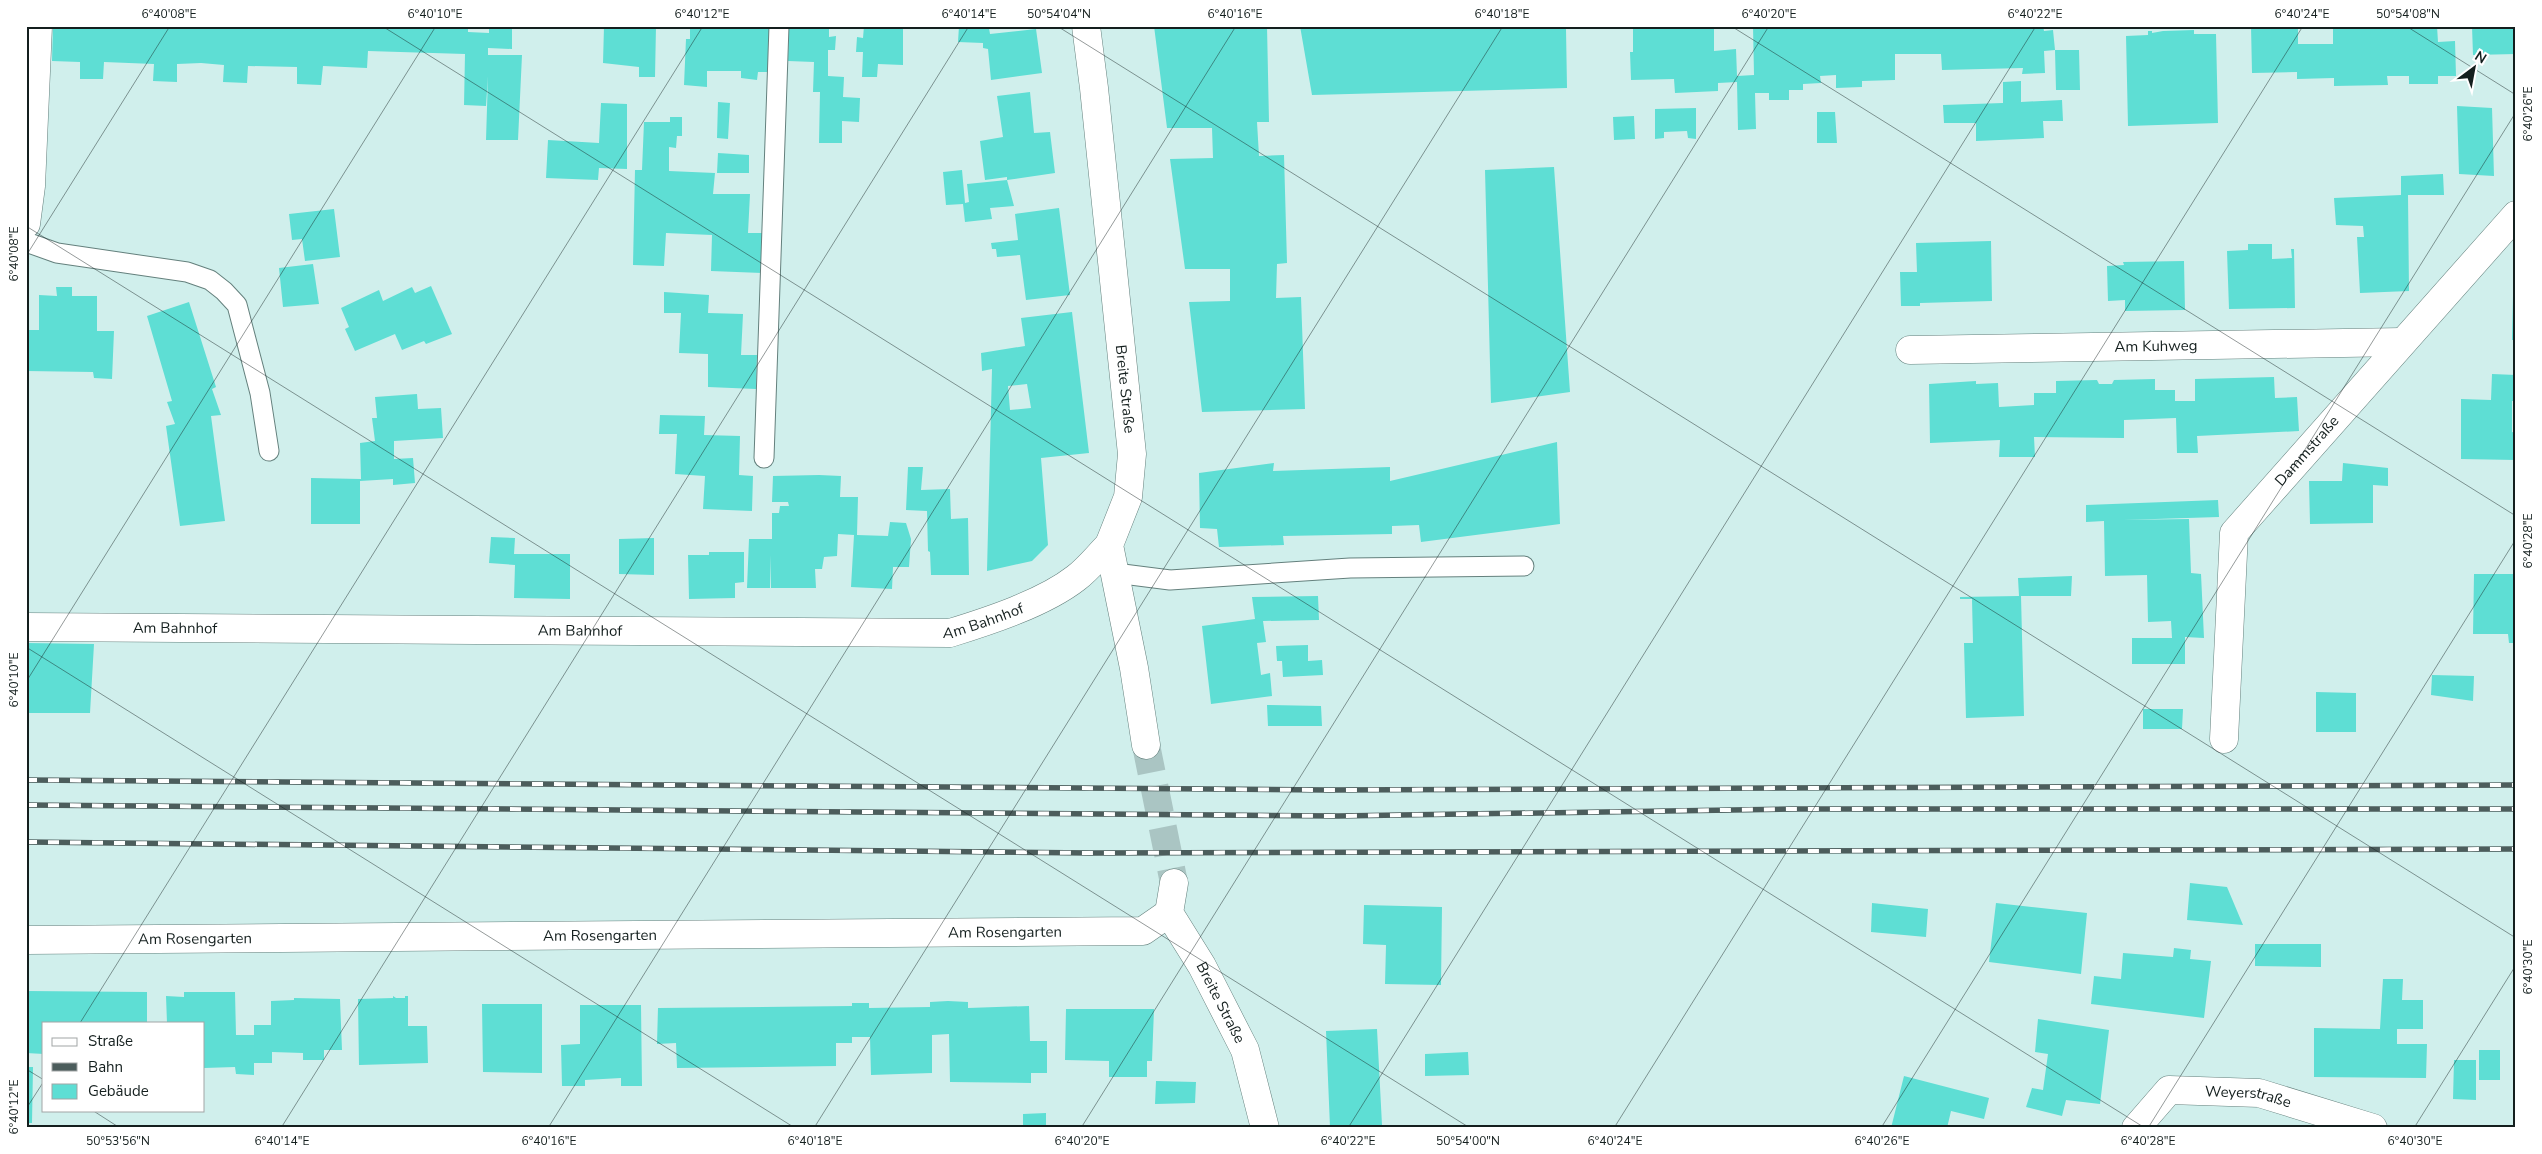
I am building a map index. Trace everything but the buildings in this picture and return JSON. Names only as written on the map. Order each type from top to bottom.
[{"type":"street","points":[[26,224],[31,186],[38,26]]},
{"type":"street","name":"Breite Straße","points":[[1086,26],[1132,454],[1128,497],[1109,546]]},
{"type":"street","name":"Dammstraße","points":[[2224,739],[2234,533],[2516,215]]},
{"type":"street","name":"Am Kuhweg","points":[[1910,350],[2402,342]]},
{"type":"street","points":[[1109,546],[1134,668],[1146,745]]},
{"type":"street","name":"Am Bahnhof","points":[[26,628],[950,633],[995,618],[1053,592],[1076,578],[1109,546]]},
{"type":"street","points":[[1169,913],[1174,884]]},
{"type":"street","name":"Breite Straße","points":[[1169,913],[1202,966],[1245,1050],[1265,1128]]},
{"type":"street","name":"Am Rosengarten","points":[[26,940],[1143,931],[1169,913]]},
{"type":"street","name":"Weyerstraße","points":[[2136,1128],[2169,1090],[2259,1093],[2373,1128]]},
{"type":"lane","points":[[764,458],[780,26]]},
{"type":"lane","points":[[26,242],[57,252],[187,272],[210,280],[224,291],[237,306],[260,393],[269,451]]},
{"type":"lane","points":[[1114,573],[1170,580],[1350,568],[1524,566]]},
{"type":"tunnel","points":[[1146,745],[1174,883]]},
{"type":"railway","points":[[26,780],[1328,790],[2516,785]]},
{"type":"railway","points":[[26,805],[1338,816],[1792,809],[2516,809]]},
{"type":"railway","points":[[26,842],[1091,853],[2516,849]]}]
